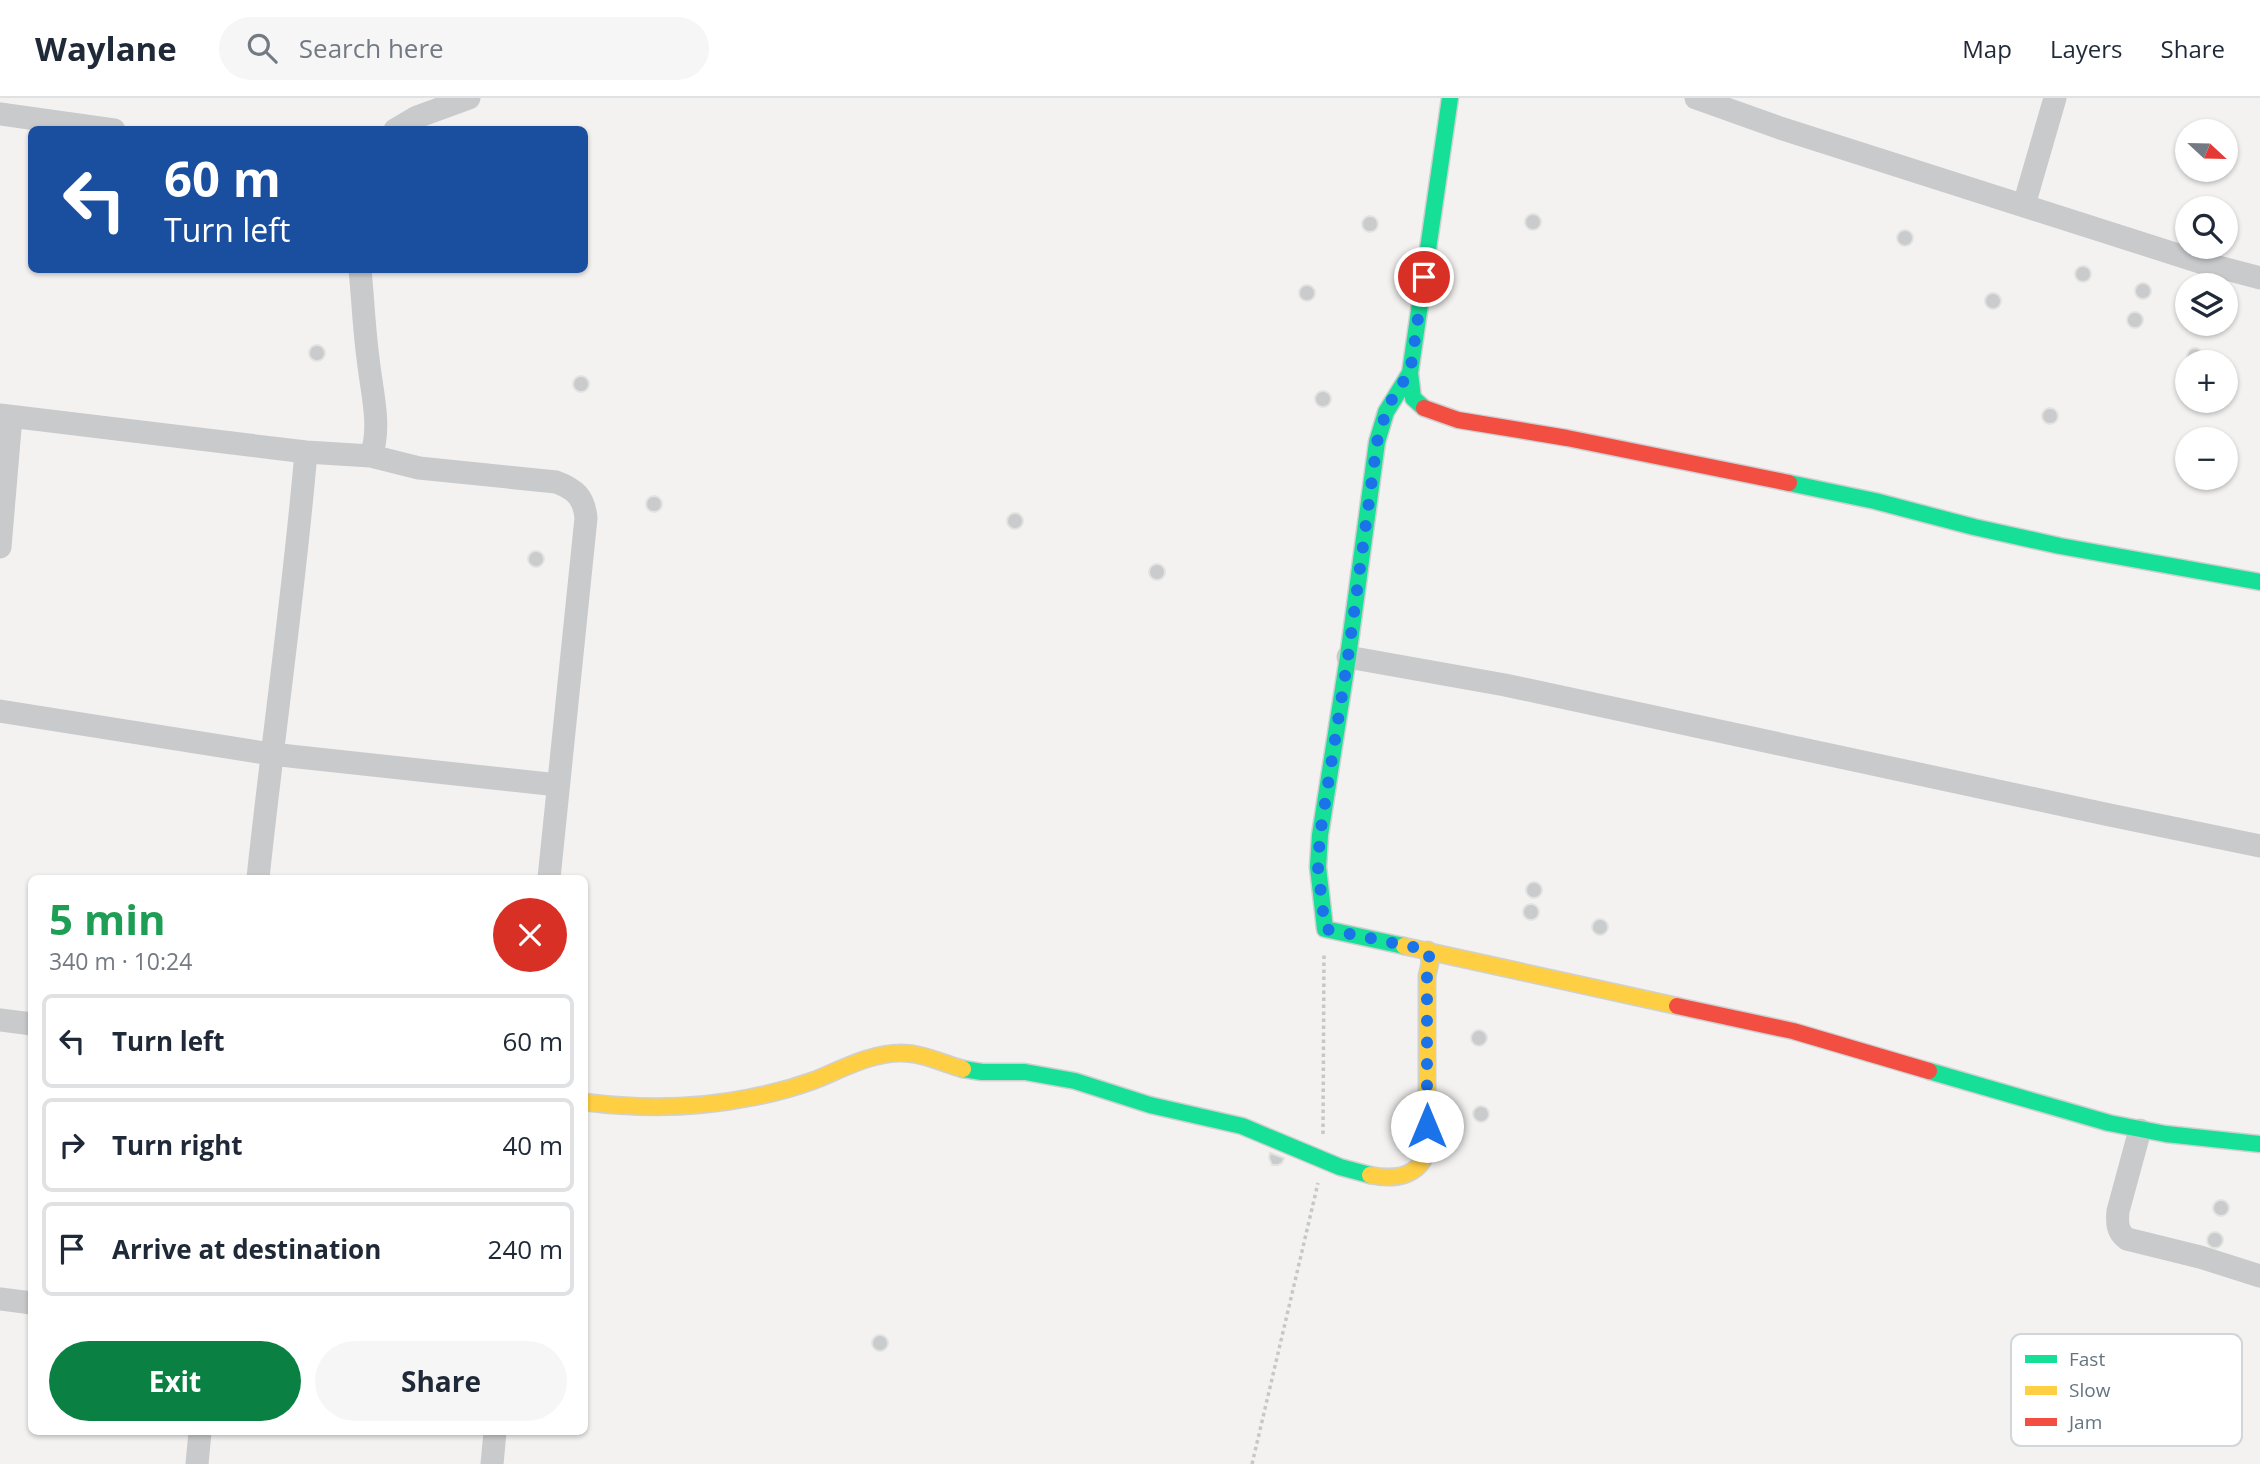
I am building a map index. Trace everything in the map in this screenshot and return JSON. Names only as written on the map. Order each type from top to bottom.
[{"type":"street","points":[[401,126],[416,117],[469,98]]},
{"type":"street","points":[[1450,98],[1410,373],[1413,398],[1418,404],[1438,414],[1458,419],[1567,438],[1861,498],[2060,547],[2260,582]]},
{"type":"street","points":[[1696,98],[1780,128],[2203,263],[2260,278]]},
{"type":"street","points":[[2024,205],[2055,98]]},
{"type":"street","points":[[0,114],[86,126]]},
{"type":"street","points":[[360,273],[374,406],[375,431],[371,456]]},
{"type":"street","points":[[1410,373],[1396,391],[1377,442],[1348,657],[1320,835],[1318,867],[1325,929],[1793,1031],[2109,1123],[2166,1134],[2260,1144]]},
{"type":"street","points":[[0,547],[5,416],[306,452],[371,456],[419,468],[556,482],[576,491],[582,499],[586,518],[549,875]]},
{"type":"street","points":[[258,875],[306,452]]},
{"type":"street","points":[[1348,657],[1505,685],[2260,846]]},
{"type":"street","points":[[0,711],[271,754],[558,785]]},
{"type":"street","points":[[588,1101],[639,1107],[691,1108],[803,1084],[886,1055],[901,1053],[929,1057],[972,1071],[1041,1073],[1074,1081],[1161,1108],[1236,1125],[1323,1160],[1388,1177],[1413,1172],[1425,1160],[1427,1151],[1428,950]]},
{"type":"street","points":[[0,1020],[28,1024]]},
{"type":"street","points":[[2140,1129],[2118,1211],[2117,1223],[2122,1236],[2260,1276]]},
{"type":"street","points":[[0,1299],[28,1302]]},
{"type":"street","points":[[197,1464],[200,1435]]},
{"type":"street","points":[[492,1464],[495,1435]]},
{"type":"path","points":[[1252,1464],[1323,1160],[1325,929]]},
{"type":"building","points":[[1533,214],[1539,216],[1539,228],[1533,230],[1527,228],[1525,222],[1527,216]]},
{"type":"building","points":[[1370,216],[1376,218],[1376,230],[1370,232],[1364,230],[1362,224],[1364,218]]},
{"type":"building","points":[[1905,230],[1911,232],[1911,244],[1905,246],[1899,244],[1897,238],[1899,232]]},
{"type":"building","points":[[2083,266],[2089,268],[2089,280],[2083,282],[2077,280],[2075,274],[2077,268]]},
{"type":"building","points":[[2143,283],[2149,285],[2149,297],[2143,299],[2137,297],[2135,291],[2137,285]]},
{"type":"building","points":[[1307,285],[1313,287],[1313,299],[1307,301],[1301,299],[1299,293],[1301,287]]},
{"type":"building","points":[[1993,293],[1999,295],[1999,307],[1993,309],[1987,307],[1985,301],[1987,295]]},
{"type":"building","points":[[2135,312],[2141,314],[2141,326],[2135,328],[2129,326],[2127,320],[2129,314]]},
{"type":"building","points":[[317,345],[323,347],[323,359],[317,361],[311,359],[309,353],[311,347]]},
{"type":"building","points":[[581,376],[587,378],[587,390],[581,392],[575,390],[573,384],[575,378]]},
{"type":"building","points":[[1323,391],[1329,393],[1329,405],[1323,407],[1317,405],[1315,399],[1317,393]]},
{"type":"building","points":[[2050,408],[2056,410],[2056,422],[2050,424],[2044,422],[2042,416],[2044,410]]},
{"type":"building","points":[[654,496],[660,498],[660,510],[654,512],[648,510],[646,504],[648,498]]},
{"type":"building","points":[[1015,513],[1021,515],[1021,527],[1015,529],[1009,527],[1007,521],[1009,515]]},
{"type":"building","points":[[536,551],[542,553],[542,565],[536,567],[530,565],[528,559],[530,553]]},
{"type":"building","points":[[1157,564],[1163,566],[1163,578],[1157,580],[1151,578],[1149,572],[1151,566]]},
{"type":"building","points":[[1534,882],[1540,884],[1540,896],[1534,898],[1528,896],[1526,890],[1528,884]]},
{"type":"building","points":[[1531,904],[1537,906],[1537,918],[1531,920],[1525,918],[1523,912],[1525,906]]},
{"type":"building","points":[[1600,919],[1606,921],[1606,933],[1600,935],[1594,933],[1592,927],[1594,921]]},
{"type":"building","points":[[1479,1030],[1485,1032],[1485,1044],[1479,1046],[1473,1044],[1471,1038],[1473,1032]]},
{"type":"building","points":[[1481,1106],[1487,1108],[1487,1120],[1481,1122],[1475,1120],[1473,1114],[1475,1108]]},
{"type":"building","points":[[1270,1153],[1284,1158],[1282,1163],[1272,1165]]},
{"type":"building","points":[[2221,1200],[2227,1202],[2227,1214],[2221,1216],[2215,1214],[2213,1208],[2215,1202]]},
{"type":"building","points":[[2215,1232],[2221,1234],[2221,1246],[2215,1248],[2209,1246],[2207,1240],[2209,1234]]},
{"type":"building","points":[[880,1335],[886,1337],[886,1349],[880,1351],[874,1349],[872,1343],[874,1337]]},
{"type":"traffic: fast","points":[[1424,408],[1413,398],[1410,373],[1450,98]]},
{"type":"traffic: fast","points":[[1404,946],[1325,929],[1318,867],[1320,835],[1348,657],[1377,442],[1386,412],[1410,373]]},
{"type":"traffic: fast","points":[[1789,483],[2060,546],[2260,582]]},
{"type":"traffic: fast","points":[[963,1069],[1025,1072],[1075,1081],[1150,1105],[1242,1126],[1340,1167],[1370,1175]]},
{"type":"traffic: fast","points":[[1929,1071],[2109,1123],[2166,1134],[2260,1144]]},
{"type":"traffic: slow","points":[[1404,946],[1677,1006]]},
{"type":"traffic: slow","points":[[1370,1175],[1404,1175],[1418,1166],[1427,1151],[1428,950]]},
{"type":"traffic: slow","points":[[588,1102],[666,1107],[727,1102],[790,1088],[857,1062],[901,1053],[963,1069]]},
{"type":"traffic: jam","points":[[1424,408],[1458,420],[1567,438],[1789,483]]},
{"type":"traffic: jam","points":[[1677,1006],[1793,1031],[1929,1071]]},
{"type":"route","points":[[1424,277],[1410,373],[1396,391],[1377,442],[1348,657],[1320,835],[1318,867],[1325,929],[1428,950],[1427,1126]]}]
